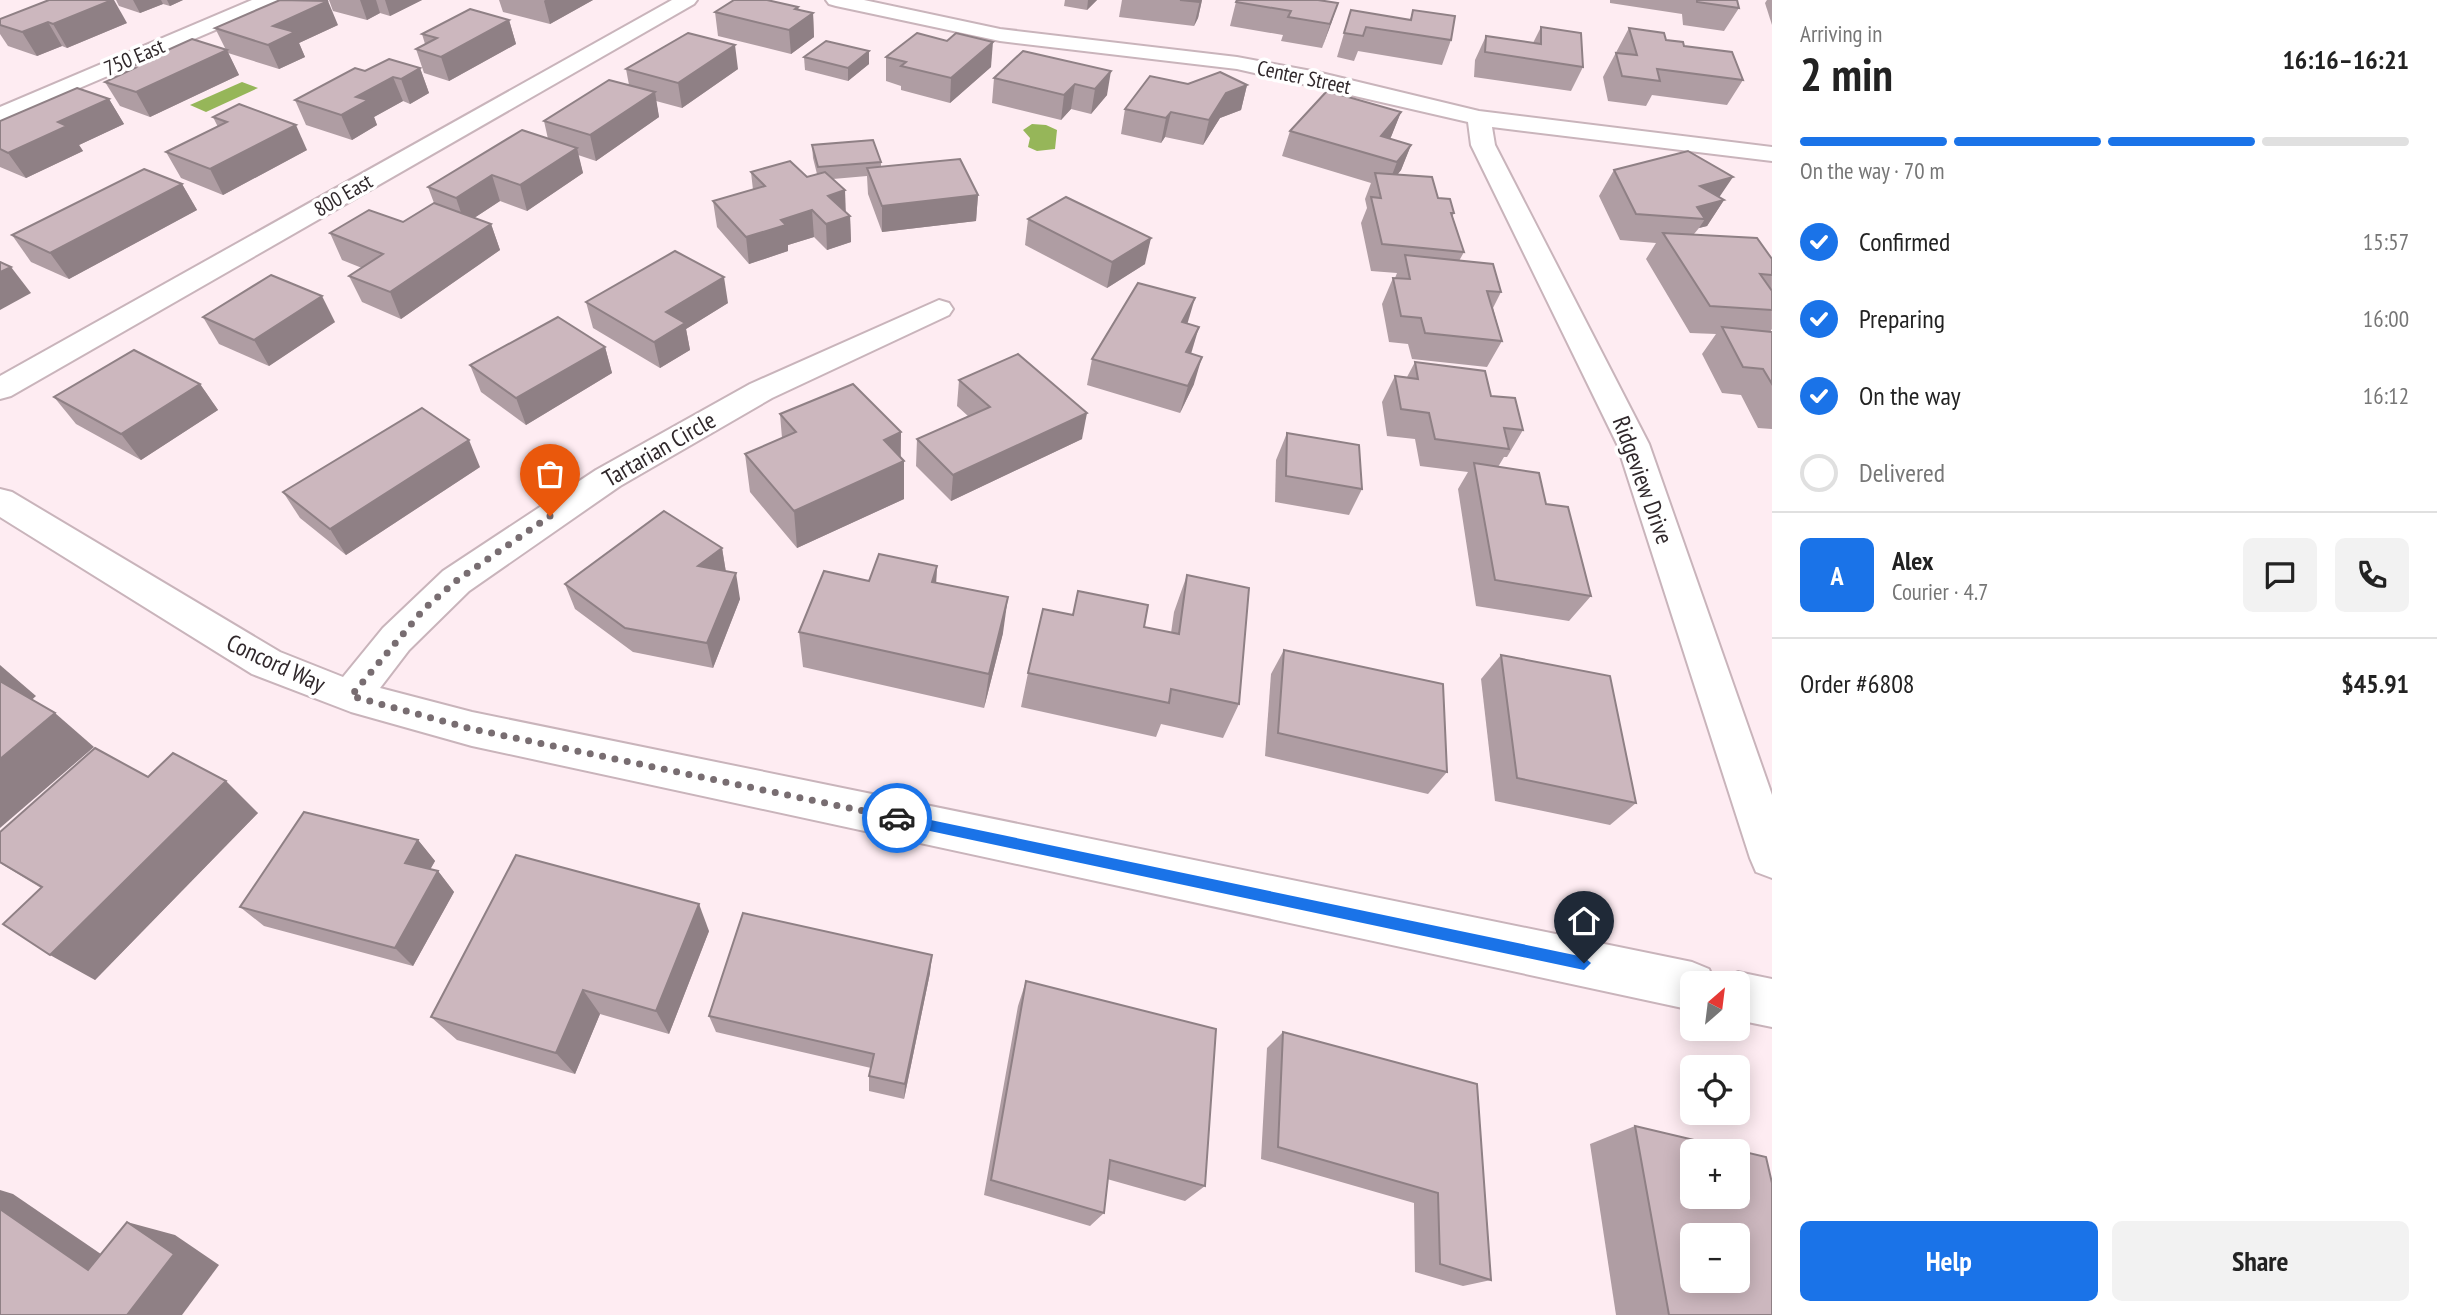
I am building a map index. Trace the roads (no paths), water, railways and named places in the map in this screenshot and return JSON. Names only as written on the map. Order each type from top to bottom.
[{"type":"street","name":"750 East","points":[[0,115],[269,0]]},
{"type":"street","name":"800 East","points":[[0,389],[687,0]]},
{"type":"street","name":"Center Street","points":[[836,0],[1000,35],[1161,52],[1278,70],[1479,118],[1772,153]]},
{"type":"street","name":"Ridgeview Drive","points":[[1479,118],[1483,145],[1622,417],[1633,444],[1772,858]]},
{"type":"street","name":"Tartarian Circle","points":[[351,696],[396,639],[456,581],[608,478],[761,391],[939,309]]},
{"type":"street","name":"Concord Way","points":[[0,501],[266,663],[351,696],[472,729],[1680,983]]},
{"type":"street","points":[[1750,998],[1772,1003]]}]
